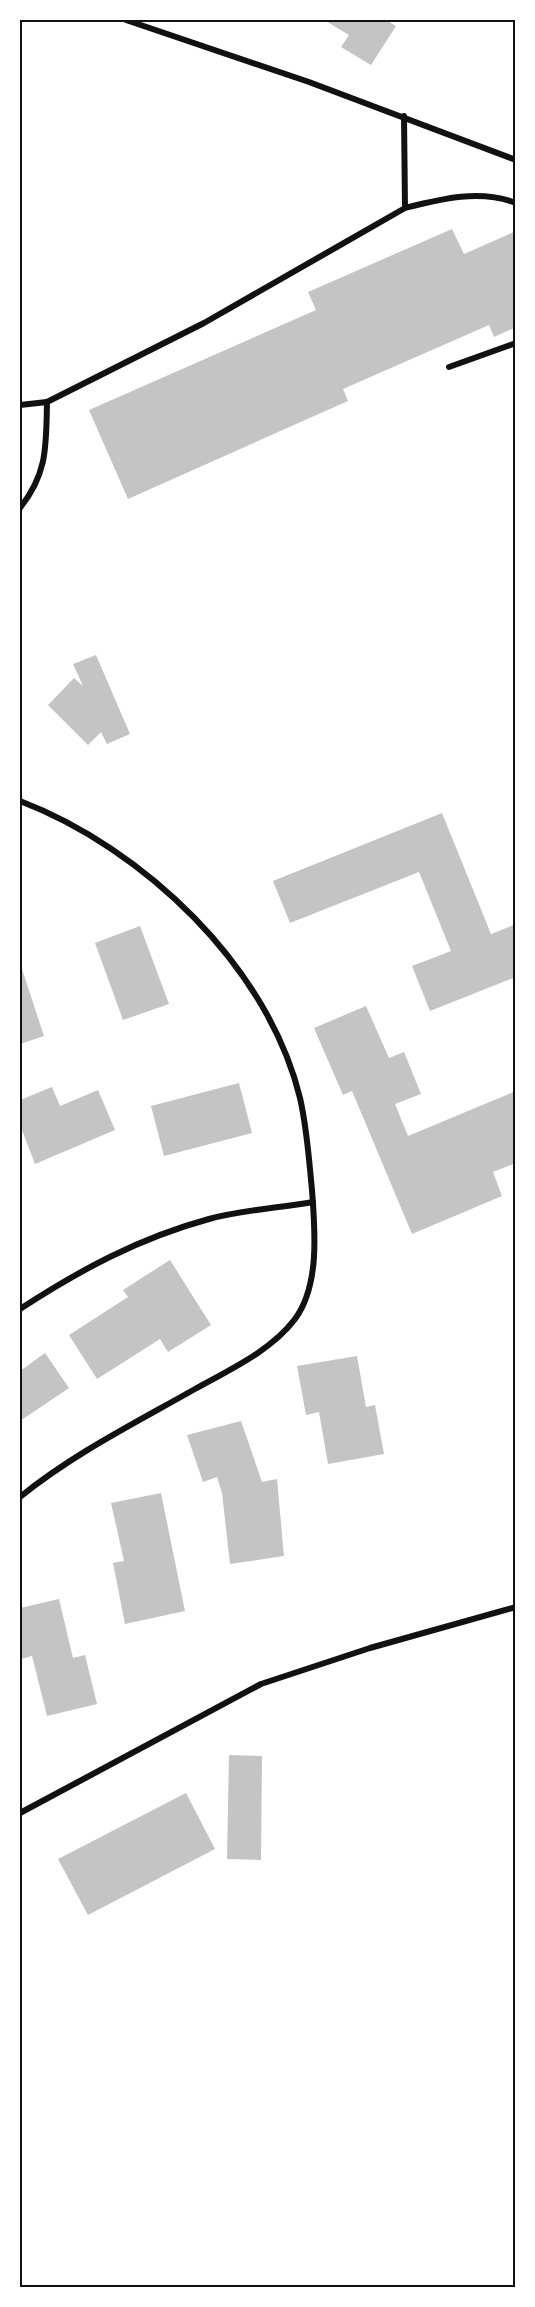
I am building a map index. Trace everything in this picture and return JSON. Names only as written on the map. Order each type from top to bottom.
[{"type":"street","points":[[126,20],[404,117],[516,160]]},
{"type":"street","points":[[404,117],[405,208]]},
{"type":"street","points":[[20,405],[47,402],[204,323],[405,208],[452,196],[505,199],[516,203]]},
{"type":"street","points":[[449,367],[516,343]]},
{"type":"street","points":[[20,508],[29,496],[45,460],[47,402]]},
{"type":"street","points":[[20,801],[81,828],[128,860],[190,915],[234,967],[270,1021],[288,1061],[300,1098],[313,1202],[311,1279],[303,1305],[286,1329],[237,1365],[77,1456],[20,1497]]},
{"type":"street","points":[[20,1309],[71,1276],[113,1253],[164,1233],[212,1219],[313,1202]]},
{"type":"street","points":[[20,1813],[261,1684],[370,1648],[516,1607]]},
{"type":"building","points":[[324,20],[386,20],[396,26],[371,65],[341,47],[349,35]]},
{"type":"building","points":[[452,229],[464,254],[516,231],[516,327],[494,337],[489,325],[343,389],[348,401],[128,499],[89,410],[316,310],[308,292]]},
{"type":"building","points":[[96,655],[130,734],[107,744],[101,732],[88,745],[48,705],[74,678],[83,686],[73,664]]},
{"type":"building","points":[[442,813],[491,934],[516,924],[516,977],[430,1011],[412,966],[451,951],[419,872],[290,923],[273,881]]},
{"type":"building","points":[[140,926],[169,1004],[123,1020],[95,943]]},
{"type":"building","points":[[20,963],[44,1036],[20,1044]]},
{"type":"building","points":[[366,1006],[389,1058],[404,1052],[421,1094],[395,1104],[408,1136],[516,1091],[516,1163],[493,1172],[502,1196],[412,1234],[352,1091],[343,1095],[314,1028]]},
{"type":"building","points":[[239,1083],[252,1133],[164,1156],[151,1106]]},
{"type":"building","points":[[52,1087],[60,1106],[98,1090],[115,1130],[35,1164],[20,1125],[20,1100]]},
{"type":"building","points":[[170,1260],[211,1325],[168,1352],[160,1339],[97,1379],[69,1335],[128,1297],[123,1290]]},
{"type":"building","points":[[45,1353],[69,1388],[20,1421],[20,1371]]},
{"type":"building","points":[[357,1356],[366,1407],[375,1405],[384,1454],[328,1464],[319,1412],[306,1415],[297,1366]]},
{"type":"building","points":[[241,1421],[262,1482],[277,1479],[284,1556],[230,1564],[222,1493],[217,1477],[203,1482],[187,1435]]},
{"type":"building","points":[[161,1493],[185,1611],[125,1624],[113,1563],[124,1561],[111,1503]]},
{"type":"building","points":[[59,1599],[73,1658],[85,1655],[97,1704],[47,1716],[32,1656],[21,1659],[20,1608]]},
{"type":"building","points":[[229,1755],[262,1756],[261,1860],[227,1859]]},
{"type":"building","points":[[186,1793],[215,1849],[88,1915],[58,1859]]}]
